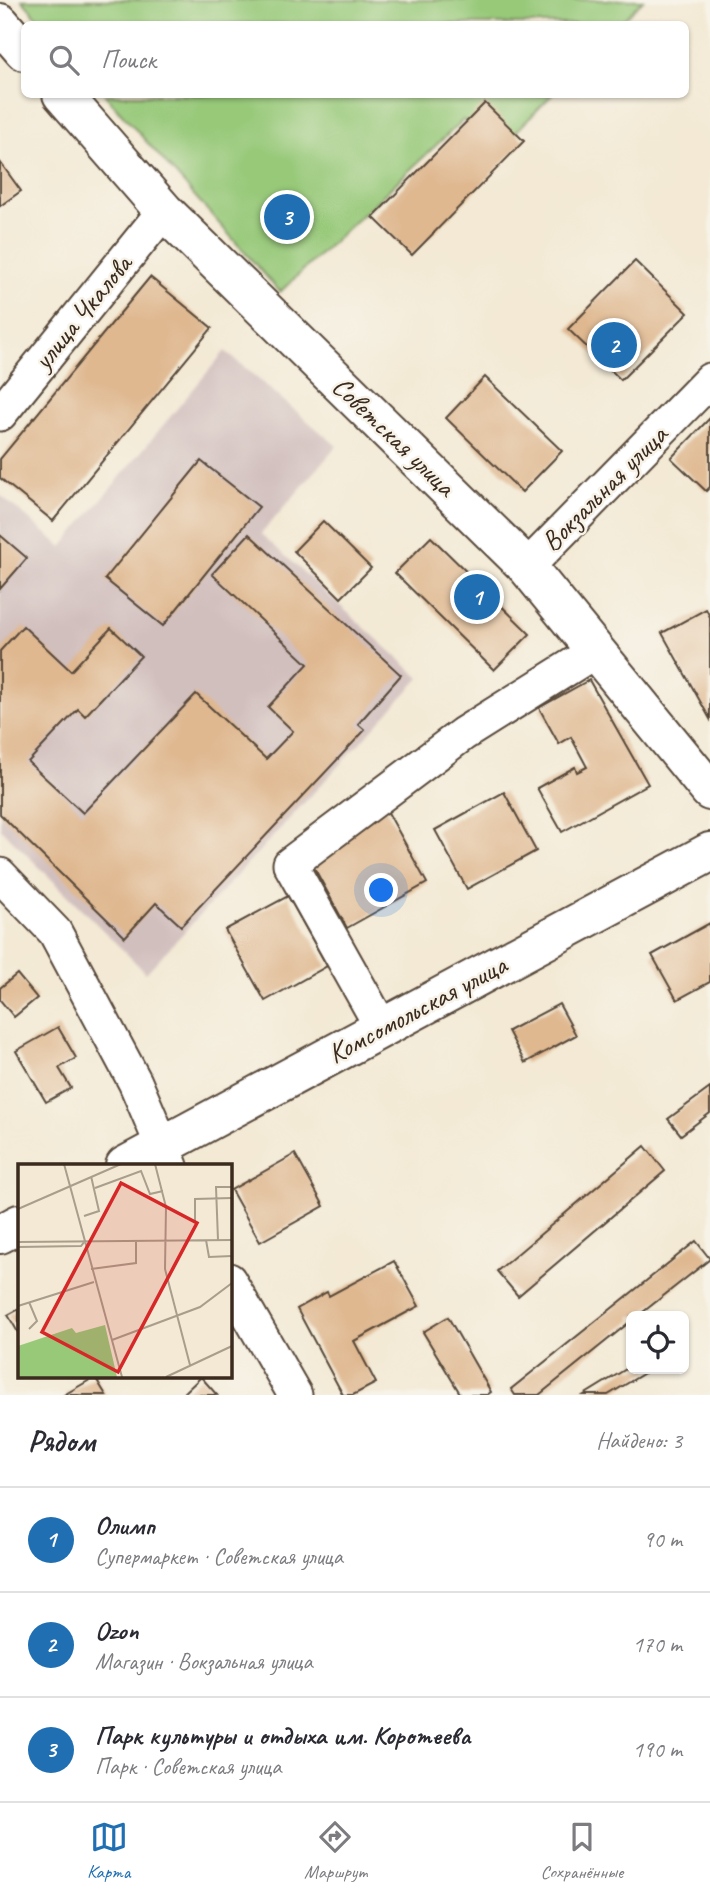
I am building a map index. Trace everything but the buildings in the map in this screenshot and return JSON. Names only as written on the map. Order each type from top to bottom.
[{"type":"main road","points":[[0,23],[21,48]]},
{"type":"main road","name":"Советская улица","points":[[65,98],[164,211],[527,567],[710,791]]},
{"type":"main road","name":"Комсомольская улица","points":[[133,1164],[167,1155],[382,1028],[710,852]]},
{"type":"main road","points":[[0,1234],[18,1225]]},
{"type":"street","name":"улица Чкалова","points":[[0,414],[164,211]]},
{"type":"street","name":"Вокзальная улица","points":[[527,567],[710,380]]},
{"type":"street","points":[[382,1028],[290,864],[463,734],[597,650]]},
{"type":"street","points":[[0,874],[55,932],[135,1082],[167,1155]]},
{"type":"street","points":[[231,1283],[295,1395]]},
{"type":"shaded area","points":[[225,351],[337,446],[261,534],[420,678],[146,973],[0,828],[0,495],[62,547]]},
{"type":"green space","points":[[22,0],[643,0],[622,21],[40,21]]},
{"type":"green space","points":[[108,98],[549,98],[505,143],[463,120],[280,292]]},
{"type":"place","name":"Парк культуры и отдыха им. Коротеева","points":[[287,217]]},
{"type":"place","name":"Ozon","points":[[614,345]]},
{"type":"place","name":"Олимп","points":[[477,597]]}]
